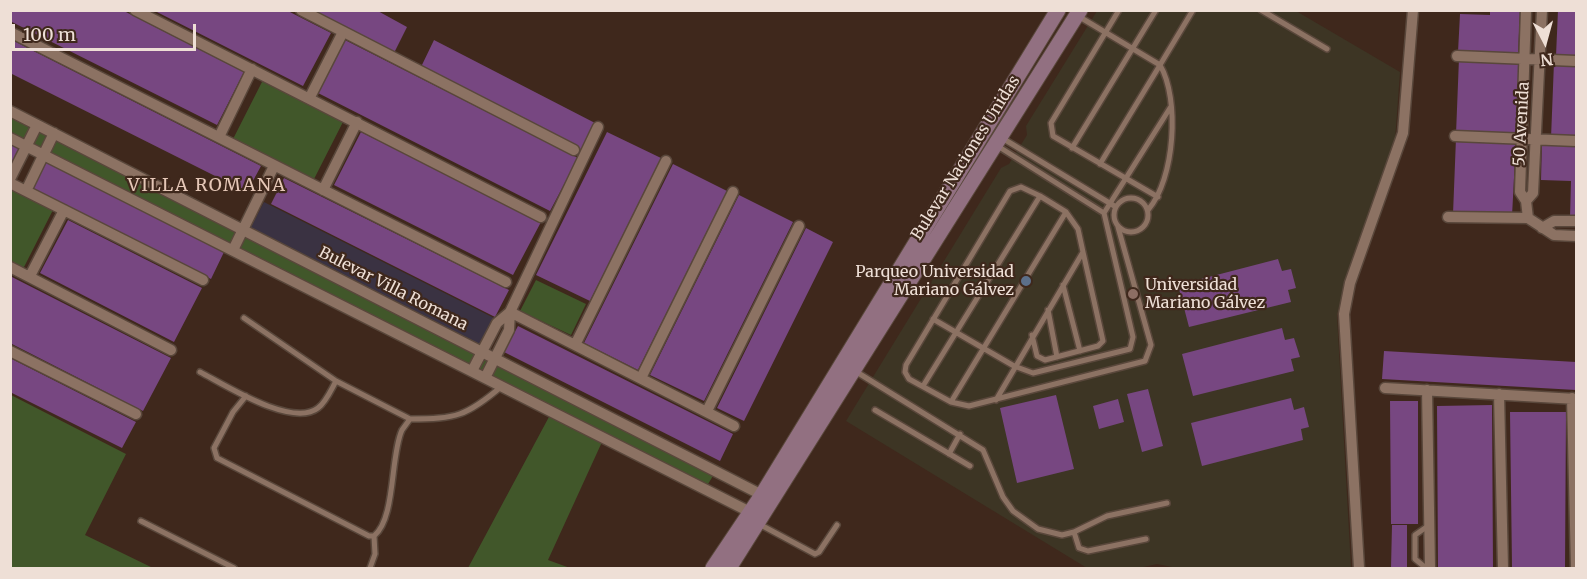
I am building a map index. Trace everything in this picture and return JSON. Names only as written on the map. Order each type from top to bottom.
[{"type":"main road","name":"Bulevar Naciones Unidas","points":[[729,568],[754,518],[762,495],[1058,10]]},
{"type":"main road","name":"Bulevar Naciones Unidas","points":[[713,568],[754,518],[854,370],[1079,13]]},
{"type":"street","points":[[135,10],[310,97],[541,217]]},
{"type":"street","points":[[301,10],[574,150]]},
{"type":"street","points":[[1365,568],[1358,564],[1344,314],[1350,283],[1403,133],[1413,10]]},
{"type":"street","name":"50 Avenida","points":[[1526,10],[1520,192],[1526,201],[1528,218]]},
{"type":"street","name":"50 Avenida","points":[[1526,201],[1533,193],[1542,10]]},
{"type":"street","points":[[10,32],[506,282]]},
{"type":"street","points":[[310,97],[343,32]]},
{"type":"street","points":[[1457,56],[1576,61]]},
{"type":"street","points":[[219,137],[252,69]]},
{"type":"street","name":"Bulevar Villa Romana","points":[[10,111],[496,357],[762,495]]},
{"type":"street","points":[[323,190],[357,122]]},
{"type":"street","points":[[10,179],[37,125]]},
{"type":"street","points":[[486,378],[509,330],[510,312],[598,127]]},
{"type":"street","points":[[26,191],[54,134]]},
{"type":"street","points":[[1455,136],[1576,141]]},
{"type":"street","points":[[10,138],[502,386],[754,518]]},
{"type":"street","points":[[575,345],[666,161]]},
{"type":"street","points":[[233,250],[274,166]]},
{"type":"street","points":[[10,183],[203,280]]},
{"type":"street","points":[[641,378],[733,192]]},
{"type":"street","points":[[30,276],[64,210]]},
{"type":"street","points":[[1448,217],[1528,218],[1554,235],[1576,236]]},
{"type":"street","points":[[1542,228],[1554,221],[1576,221]]},
{"type":"street","points":[[707,411],[799,226]]},
{"type":"street","points":[[10,267],[171,350]]},
{"type":"street","points":[[510,312],[734,426]]},
{"type":"street","points":[[472,371],[497,323],[510,312]]},
{"type":"street","points":[[10,351],[136,414]]},
{"type":"street","points":[[1385,388],[1574,398],[1576,568]]},
{"type":"street","points":[[1427,390],[1430,526],[1428,568]]},
{"type":"street","points":[[1499,394],[1503,568]]},
{"type":"lane","points":[[1119,10],[1052,123],[1053,136],[1158,196]]},
{"type":"lane","points":[[1072,148],[1156,10]]},
{"type":"lane","points":[[1100,164],[1193,10]]},
{"type":"lane","points":[[1262,10],[1328,49]]},
{"type":"lane","points":[[1079,13],[1160,65],[1166,75],[1172,154],[1158,196],[1148,210]]},
{"type":"lane","points":[[933,319],[1024,371],[1041,373],[1124,353],[1132,346],[1133,337],[1104,213],[1108,203],[1170,108]]},
{"type":"lane","points":[[998,141],[1116,207]]},
{"type":"lane","points":[[998,141],[1104,213]]},
{"type":"lane","points":[[1032,334],[1039,358],[1057,357],[1098,346],[1103,338],[1078,229],[1066,212],[1021,187],[1010,191],[905,369],[909,379],[951,402],[969,406],[1138,365],[1148,358],[1151,345],[1114,216],[1116,207],[1121,201],[1132,197],[1142,201],[1148,210],[1148,222],[1140,230],[1129,232],[1119,227]]},
{"type":"lane","points":[[923,386],[954,332],[1040,196]]},
{"type":"lane","points":[[951,402],[1066,212]]},
{"type":"lane","points":[[996,400],[1032,334],[1083,252]]},
{"type":"lane","points":[[1063,285],[1080,351]]},
{"type":"lane","points":[[1048,310],[1057,357]]},
{"type":"lane","points":[[244,318],[336,381],[410,419],[456,416],[483,403],[502,386]]},
{"type":"lane","points":[[854,370],[983,450],[1003,496],[1013,511],[1030,525],[1046,532],[1062,535],[1074,532],[1107,516],[1167,503]]},
{"type":"lane","points":[[200,372],[246,396],[283,411],[307,414],[322,404],[336,381]]},
{"type":"lane","points":[[246,396],[214,448],[217,458],[369,536],[374,536],[379,532],[386,515],[399,436],[410,419]]},
{"type":"lane","points":[[875,410],[970,466]]},
{"type":"lane","points":[[949,454],[960,434]]},
{"type":"lane","points":[[754,518],[815,554],[819,552],[837,525]]},
{"type":"lane","points":[[141,521],[234,568]]},
{"type":"lane","points":[[1074,532],[1079,548],[1088,551],[1146,539]]},
{"type":"lane","points":[[370,568],[375,554],[374,536]]},
{"type":"shaded area","name":"Universidad Mariano Gálvez","points":[[1097,11],[1296,11],[1400,72],[1395,141],[1344,286],[1337,315],[1351,568],[1177,568],[1157,564],[1139,568],[1087,568],[846,421],[1001,168],[1009,164],[1027,135],[1026,126]]},
{"type":"shaded area","points":[[264,202],[496,319],[480,350],[248,232]]},
{"type":"green space","points":[[263,80],[344,120],[313,181],[232,141]]},
{"type":"green space","points":[[10,111],[716,471],[705,489],[11,138]]},
{"type":"green space","points":[[10,187],[54,208],[23,269],[11,263]]},
{"type":"green space","points":[[536,280],[586,304],[571,335],[520,311]]},
{"type":"green space","points":[[11,395],[126,454],[85,535],[153,568],[11,568]]},
{"type":"green space","points":[[550,415],[602,442],[548,560],[570,568],[468,568]]},
{"type":"building","points":[[10,10],[122,10],[244,72],[217,125],[10,21]]},
{"type":"building","points":[[153,10],[286,10],[331,33],[303,86]]},
{"type":"building","points":[[312,10],[376,10],[407,27],[394,53]]},
{"type":"building","points":[[1490,10],[1520,10],[1518,54],[1458,52],[1460,14],[1490,15]]},
{"type":"building","points":[[1558,10],[1576,10],[1576,57],[1556,56]]},
{"type":"building","points":[[10,39],[261,166],[247,192],[10,73]]},
{"type":"building","points":[[345,40],[578,158],[550,211],[318,93]]},
{"type":"building","points":[[434,40],[595,123],[581,150],[421,67]]},
{"type":"building","points":[[1459,58],[1519,61],[1516,137],[1456,134]]},
{"type":"building","points":[[1554,62],[1576,63],[1576,139],[1551,138]]},
{"type":"building","points":[[361,132],[541,222],[513,275],[334,185]]},
{"type":"building","points":[[607,132],[661,158],[590,301],[536,275]]},
{"type":"building","points":[[1456,138],[1516,140],[1512,216],[1453,214]]},
{"type":"building","points":[[1542,142],[1576,143],[1576,218],[1570,218],[1571,181],[1541,180]]},
{"type":"building","points":[[10,144],[22,149],[10,171]]},
{"type":"building","points":[[46,161],[224,252],[211,279],[32,188]]},
{"type":"building","points":[[673,164],[727,191],[638,370],[584,343]]},
{"type":"building","points":[[284,178],[509,290],[495,317],[271,204]]},
{"type":"building","points":[[739,195],[793,222],[704,401],[650,375]]},
{"type":"building","points":[[68,220],[202,288],[174,342],[40,273]]},
{"type":"building","points":[[806,228],[833,242],[744,421],[717,408]]},
{"type":"building","points":[[1278,259],[1282,271],[1291,269],[1296,288],[1288,290],[1291,302],[1189,327],[1178,285]]},
{"type":"building","points":[[10,276],[171,358],[143,411],[10,343]]},
{"type":"building","points":[[518,326],[733,434],[720,461],[504,352]]},
{"type":"building","points":[[1282,328],[1285,340],[1294,338],[1300,357],[1291,359],[1294,371],[1193,396],[1182,354]]},
{"type":"building","points":[[1384,351],[1576,362],[1576,390],[1382,379]]},
{"type":"building","points":[[10,358],[136,422],[122,448],[10,392]]},
{"type":"building","points":[[1148,389],[1163,446],[1142,452],[1127,394]]},
{"type":"building","points":[[1056,395],[1074,469],[1017,483],[1000,408]]},
{"type":"building","points":[[1291,398],[1294,410],[1304,407],[1309,427],[1301,429],[1303,440],[1202,466],[1191,423]]},
{"type":"building","points":[[1118,399],[1124,422],[1099,429],[1093,406]]},
{"type":"building","points":[[1390,401],[1418,401],[1418,524],[1391,524]]},
{"type":"building","points":[[1492,405],[1493,568],[1438,568],[1437,406]]},
{"type":"building","points":[[1510,412],[1566,412],[1565,568],[1512,567]]},
{"type":"building","points":[[1392,525],[1407,525],[1407,568],[1391,568]]},
{"type":"place","name":"Parqueo Universidad Mariano Gálvez","points":[[1026,281]]},
{"type":"place","name":"Universidad Mariano Gálvez","points":[[1133,294]]},
{"type":"district","name":"VILLA ROMANA","points":[[207,186]]}]
